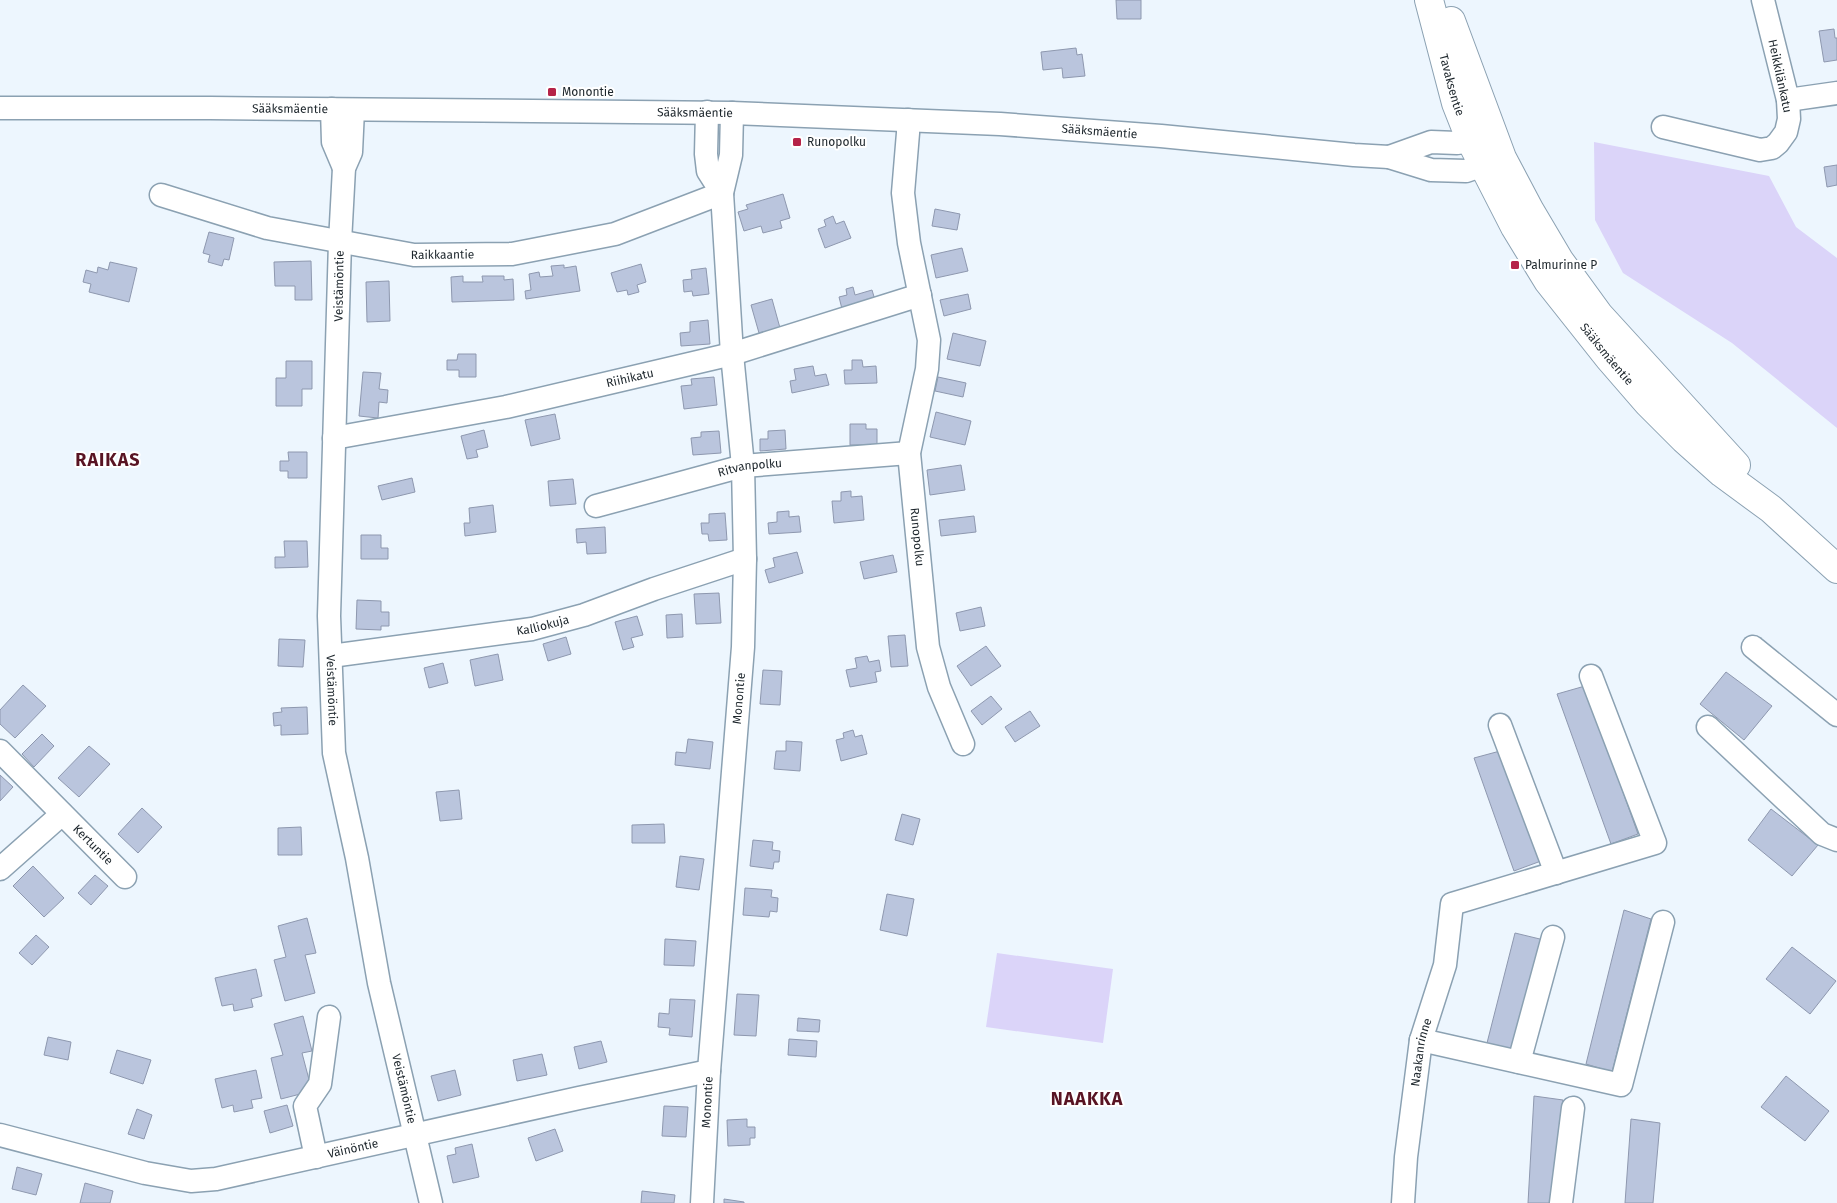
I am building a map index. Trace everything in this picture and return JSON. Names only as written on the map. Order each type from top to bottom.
[{"type":"main road","name":"Tavaksentie","points":[[1429,0],[1456,103],[1481,136]]},
{"type":"main road","name":"Tavaksentie","points":[[1443,0],[1481,136]]},
{"type":"main road","name":"Sääksmäentie","points":[[1481,136],[1492,162],[1530,211],[1559,260],[1599,315],[1738,467],[1771,509],[1837,569]]},
{"type":"street","name":"Heikkilänkatu","points":[[1663,127],[1760,150],[1772,148],[1778,144],[1786,132],[1789,119],[1788,100],[1763,0]]},
{"type":"street","points":[[1788,100],[1837,93]]},
{"type":"street","name":"Sääksmäentie","points":[[0,108],[707,112],[1000,124],[1151,136],[1354,156],[1389,157],[1431,170],[1466,172],[1492,162]]},
{"type":"street","name":"Veistämöntie","points":[[342,109],[351,152],[344,168],[334,438],[329,616],[334,753],[357,858],[379,983],[431,1203]]},
{"type":"street","name":"Monontie","points":[[707,112],[706,154],[708,171],[722,193]]},
{"type":"street","name":"Monontie","points":[[702,1203],[709,1071],[743,647],[745,559],[743,466],[732,354],[722,193],[731,154],[732,113]]},
{"type":"street","name":"Runopolku","points":[[908,120],[904,193],[909,243],[929,340],[927,369],[909,452],[928,647],[939,688],[964,744]]},
{"type":"street","name":"Sääksmäentie","points":[[1389,157],[1431,142],[1458,144],[1481,136]]},
{"type":"street","name":"Raikkaantie","points":[[161,195],[267,228],[414,255],[512,254],[615,234],[722,193]]},
{"type":"street","name":"Riihikatu","points":[[334,438],[506,407],[732,354],[920,295]]},
{"type":"street","name":"Ritvanpolku","points":[[596,506],[743,466],[909,452]]},
{"type":"street","name":"Kalliokuja","points":[[331,656],[532,629],[584,615],[654,589],[745,559]]},
{"type":"street","points":[[1753,647],[1837,715]]},
{"type":"street","points":[[1500,725],[1556,873],[1654,843],[1591,676]]},
{"type":"street","points":[[1708,728],[1822,834],[1837,840]]},
{"type":"street","name":"Kertuntie","points":[[0,751],[125,877]]},
{"type":"street","points":[[0,869],[62,814]]},
{"type":"street","name":"Naakanrinne","points":[[1403,1203],[1406,1156],[1421,1040],[1445,965],[1452,904],[1556,873]]},
{"type":"street","points":[[1421,1040],[1620,1085],[1663,922]]},
{"type":"street","points":[[1519,1062],[1553,937]]},
{"type":"street","points":[[316,1157],[305,1106],[320,1084],[329,1017]]},
{"type":"street","name":"Väinöntie","points":[[0,1135],[145,1173],[191,1181],[216,1179],[709,1071]]},
{"type":"street","points":[[1561,1203],[1573,1108]]},
{"type":"shaded area","points":[[1594,142],[1769,176],[1796,227],[1837,258],[1837,428],[1732,343],[1623,273],[1595,220]]},
{"type":"shaded area","points":[[997,953],[1113,969],[1103,1043],[986,1027]]},
{"type":"building","points":[[1116,0],[1141,0],[1141,19],[1117,19]]},
{"type":"building","points":[[1834,29],[1835,38],[1837,38],[1837,60],[1824,62],[1819,31]]},
{"type":"building","points":[[1076,48],[1077,55],[1082,54],[1085,76],[1063,78],[1062,68],[1043,70],[1041,52]]},
{"type":"building","points":[[1837,165],[1837,185],[1827,187],[1824,167]]},
{"type":"building","points":[[783,194],[790,218],[780,221],[782,228],[763,233],[761,226],[744,231],[738,212],[748,209],[746,205]]},
{"type":"building","points":[[935,209],[960,214],[957,230],[932,226]]},
{"type":"building","points":[[833,216],[836,224],[844,221],[851,238],[825,248],[818,229],[826,226],[824,220]]},
{"type":"building","points":[[209,232],[234,238],[229,260],[224,259],[222,266],[208,262],[210,255],[203,253]]},
{"type":"building","points":[[962,248],[968,271],[936,278],[931,255]]},
{"type":"building","points":[[311,261],[312,300],[295,300],[295,286],[275,286],[274,262]]},
{"type":"building","points":[[110,262],[137,268],[129,302],[89,292],[91,284],[83,282],[86,270],[97,273],[98,267],[108,270]]},
{"type":"building","points":[[641,264],[646,282],[637,285],[639,292],[628,295],[627,290],[617,292],[611,273]]},
{"type":"building","points":[[564,265],[564,268],[576,266],[580,291],[526,299],[525,291],[531,290],[529,274],[539,272],[540,277],[553,276],[551,266]]},
{"type":"building","points":[[706,268],[709,294],[693,296],[692,291],[684,292],[683,280],[692,279],[691,270]]},
{"type":"building","points":[[463,276],[463,282],[483,282],[482,276],[504,276],[504,280],[513,279],[514,300],[452,302],[451,277]]},
{"type":"building","points":[[389,281],[390,321],[367,322],[366,282]]},
{"type":"building","points":[[853,287],[855,295],[872,290],[875,300],[842,309],[839,297],[847,295],[846,289]]},
{"type":"building","points":[[968,294],[971,309],[944,316],[940,300]]},
{"type":"building","points":[[772,299],[780,328],[759,333],[751,305]]},
{"type":"building","points":[[708,320],[710,344],[681,346],[680,333],[690,332],[690,322]]},
{"type":"building","points":[[953,333],[986,341],[980,366],[947,359]]},
{"type":"building","points":[[458,354],[476,354],[476,377],[459,377],[459,370],[447,370],[447,360],[457,360]]},
{"type":"building","points":[[852,360],[862,360],[863,367],[876,366],[877,383],[845,384],[844,370],[852,370]]},
{"type":"building","points":[[286,361],[312,361],[312,389],[302,389],[302,406],[276,406],[276,378],[286,378]]},
{"type":"building","points":[[813,366],[815,376],[826,374],[829,385],[792,393],[790,381],[796,380],[794,369]]},
{"type":"building","points":[[363,372],[381,373],[379,389],[388,390],[387,403],[379,402],[378,418],[359,416]]},
{"type":"building","points":[[714,377],[717,405],[684,409],[681,386],[692,385],[691,379]]},
{"type":"building","points":[[938,377],[966,383],[963,397],[935,391]]},
{"type":"building","points":[[936,412],[971,421],[965,445],[930,437]]},
{"type":"building","points":[[555,414],[560,439],[531,446],[525,420]]},
{"type":"building","points":[[850,424],[866,424],[866,429],[877,429],[877,445],[850,445]]},
{"type":"building","points":[[484,430],[488,447],[476,450],[478,457],[467,459],[461,436]]},
{"type":"building","points":[[785,430],[786,449],[760,451],[760,439],[768,439],[768,431]]},
{"type":"building","points":[[719,431],[721,453],[693,455],[691,438],[701,437],[701,432]]},
{"type":"building","points":[[288,452],[307,452],[307,478],[288,478],[288,471],[280,471],[280,461],[289,461]]},
{"type":"building","points":[[961,465],[965,490],[930,495],[927,470]]},
{"type":"building","points":[[412,478],[415,492],[382,500],[378,486]]},
{"type":"building","points":[[573,479],[576,504],[550,506],[548,481]]},
{"type":"building","points":[[851,491],[851,497],[862,496],[864,520],[834,523],[832,501],[841,501],[841,492]]},
{"type":"building","points":[[493,505],[496,532],[465,536],[464,523],[470,523],[469,508]]},
{"type":"building","points":[[789,511],[789,517],[799,516],[801,532],[769,534],[768,523],[777,522],[777,512]]},
{"type":"building","points":[[725,513],[727,540],[709,541],[708,534],[702,534],[701,523],[709,523],[709,514]]},
{"type":"building","points":[[974,516],[976,532],[941,536],[939,520]]},
{"type":"building","points":[[605,527],[606,553],[587,554],[586,542],[577,543],[576,529]]},
{"type":"building","points":[[361,535],[381,535],[381,548],[388,548],[388,559],[361,559]]},
{"type":"building","points":[[284,541],[307,541],[308,567],[275,568],[275,557],[285,557]]},
{"type":"building","points":[[797,552],[803,573],[769,583],[765,570],[775,567],[773,558]]},
{"type":"building","points":[[893,555],[897,572],[864,579],[860,562]]},
{"type":"building","points":[[719,593],[721,623],[696,624],[694,594]]},
{"type":"building","points":[[357,600],[381,601],[381,612],[389,612],[389,626],[381,626],[381,630],[356,629]]},
{"type":"building","points":[[981,607],[985,626],[960,631],[956,613]]},
{"type":"building","points":[[682,614],[683,637],[667,638],[666,615]]},
{"type":"building","points":[[637,616],[643,635],[631,638],[634,647],[623,650],[615,622]]},
{"type":"building","points":[[905,635],[908,666],[891,667],[888,636]]},
{"type":"building","points":[[566,637],[571,654],[548,661],[543,644]]},
{"type":"building","points":[[279,639],[305,640],[303,667],[278,666]]},
{"type":"building","points":[[986,646],[1001,666],[971,686],[957,666]]},
{"type":"building","points":[[498,654],[503,680],[475,686],[470,660]]},
{"type":"building","points":[[867,656],[869,662],[879,660],[881,671],[875,672],[877,682],[850,687],[846,670],[857,668],[855,658]]},
{"type":"building","points":[[443,663],[448,683],[429,688],[424,668]]},
{"type":"building","points":[[763,670],[782,671],[780,705],[760,704]]},
{"type":"building","points":[[1726,672],[1772,706],[1744,740],[1700,704]]},
{"type":"building","points":[[23,685],[46,706],[15,738],[0,724],[0,710]]},
{"type":"building","points":[[1585,686],[1638,834],[1611,844],[1557,694]]},
{"type":"building","points":[[991,696],[1002,709],[982,725],[971,711]]},
{"type":"building","points":[[307,707],[308,734],[281,735],[281,725],[274,726],[273,713],[282,712],[281,708]]},
{"type":"building","points":[[1030,711],[1040,726],[1015,742],[1005,727]]},
{"type":"building","points":[[853,730],[855,737],[862,735],[867,754],[841,761],[836,740],[844,738],[843,733]]},
{"type":"building","points":[[42,734],[54,746],[34,767],[22,754]]},
{"type":"building","points":[[688,739],[713,742],[710,769],[675,765],[676,752],[686,753]]},
{"type":"building","points":[[786,741],[802,742],[800,771],[774,769],[776,751],[786,751]]},
{"type":"building","points":[[89,746],[110,764],[79,797],[58,778]]},
{"type":"building","points":[[1500,751],[1541,861],[1514,871],[1474,758]]},
{"type":"building","points":[[0,775],[13,787],[0,801]]},
{"type":"building","points":[[459,790],[462,819],[440,821],[436,792]]},
{"type":"building","points":[[142,808],[162,827],[138,853],[118,834]]},
{"type":"building","points":[[1771,809],[1818,845],[1792,876],[1748,840]]},
{"type":"building","points":[[902,814],[920,819],[913,845],[895,840]]},
{"type":"building","points":[[664,824],[665,843],[632,843],[632,825]]},
{"type":"building","points":[[301,827],[302,855],[278,855],[278,828]]},
{"type":"building","points":[[753,840],[773,842],[772,850],[780,851],[779,862],[774,862],[773,869],[750,866]]},
{"type":"building","points":[[680,856],[704,859],[699,890],[676,887]]},
{"type":"building","points":[[33,866],[64,898],[44,917],[13,886]]},
{"type":"building","points":[[95,875],[108,886],[91,905],[78,893]]},
{"type":"building","points":[[745,888],[772,890],[771,897],[778,898],[777,912],[770,911],[769,917],[743,915]]},
{"type":"building","points":[[887,894],[914,899],[907,936],[880,930]]},
{"type":"building","points":[[1624,910],[1651,919],[1612,1072],[1586,1064]]},
{"type":"building","points":[[307,918],[316,953],[305,955],[315,993],[285,1001],[274,960],[286,957],[278,926]]},
{"type":"building","points":[[1515,933],[1544,940],[1512,1055],[1486,1047]]},
{"type":"building","points":[[36,935],[49,947],[32,965],[19,953]]},
{"type":"building","points":[[665,939],[696,941],[694,966],[664,965]]},
{"type":"building","points":[[1792,947],[1836,981],[1810,1014],[1766,979]]},
{"type":"building","points":[[256,969],[262,996],[251,999],[253,1007],[234,1011],[233,1004],[222,1006],[215,978]]},
{"type":"building","points":[[737,994],[759,995],[756,1036],[734,1035]]},
{"type":"building","points":[[670,999],[695,1000],[692,1037],[669,1035],[670,1028],[658,1027],[659,1013],[669,1014]]},
{"type":"building","points":[[303,1016],[312,1051],[302,1053],[312,1091],[281,1099],[271,1058],[283,1055],[274,1024]]},
{"type":"building","points":[[798,1018],[820,1020],[819,1032],[797,1031]]},
{"type":"building","points":[[48,1037],[71,1042],[68,1060],[44,1055]]},
{"type":"building","points":[[789,1039],[817,1041],[816,1057],[788,1055]]},
{"type":"building","points":[[601,1041],[607,1062],[579,1069],[574,1047]]},
{"type":"building","points":[[117,1050],[151,1060],[143,1084],[110,1073]]},
{"type":"building","points":[[542,1054],[547,1075],[517,1081],[513,1060]]},
{"type":"building","points":[[256,1070],[262,1098],[251,1100],[253,1108],[234,1112],[233,1105],[222,1108],[215,1079]]},
{"type":"building","points":[[455,1070],[461,1095],[438,1101],[431,1076]]},
{"type":"building","points":[[1786,1076],[1829,1111],[1805,1141],[1761,1107]]},
{"type":"building","points":[[1534,1096],[1563,1100],[1556,1203],[1528,1203]]},
{"type":"building","points":[[287,1105],[293,1126],[270,1133],[264,1111]]},
{"type":"building","points":[[664,1106],[688,1107],[686,1137],[662,1136]]},
{"type":"building","points":[[137,1109],[152,1115],[144,1139],[128,1134]]},
{"type":"building","points":[[747,1119],[747,1127],[755,1127],[755,1138],[750,1138],[750,1145],[728,1146],[727,1120]]},
{"type":"building","points":[[1631,1119],[1660,1123],[1653,1203],[1625,1203]]},
{"type":"building","points":[[555,1129],[563,1151],[536,1161],[528,1138]]},
{"type":"building","points":[[472,1144],[479,1177],[453,1183],[447,1156],[456,1154],[455,1148]]},
{"type":"building","points":[[17,1167],[42,1174],[36,1195],[12,1189]]},
{"type":"building","points":[[85,1183],[113,1191],[110,1203],[80,1203]]},
{"type":"building","points":[[642,1191],[675,1195],[674,1203],[641,1203]]},
{"type":"building","points":[[724,1199],[744,1202],[744,1203],[724,1203]]},
{"type":"place","name":"Monontie","points":[[552,92]]},
{"type":"place","name":"Runopolku","points":[[797,142]]},
{"type":"place","name":"Palmurinne P","points":[[1515,265]]},
{"type":"district","name":"RAIKAS","points":[[108,460]]},
{"type":"district","name":"NAAKKA","points":[[1087,1099]]}]
